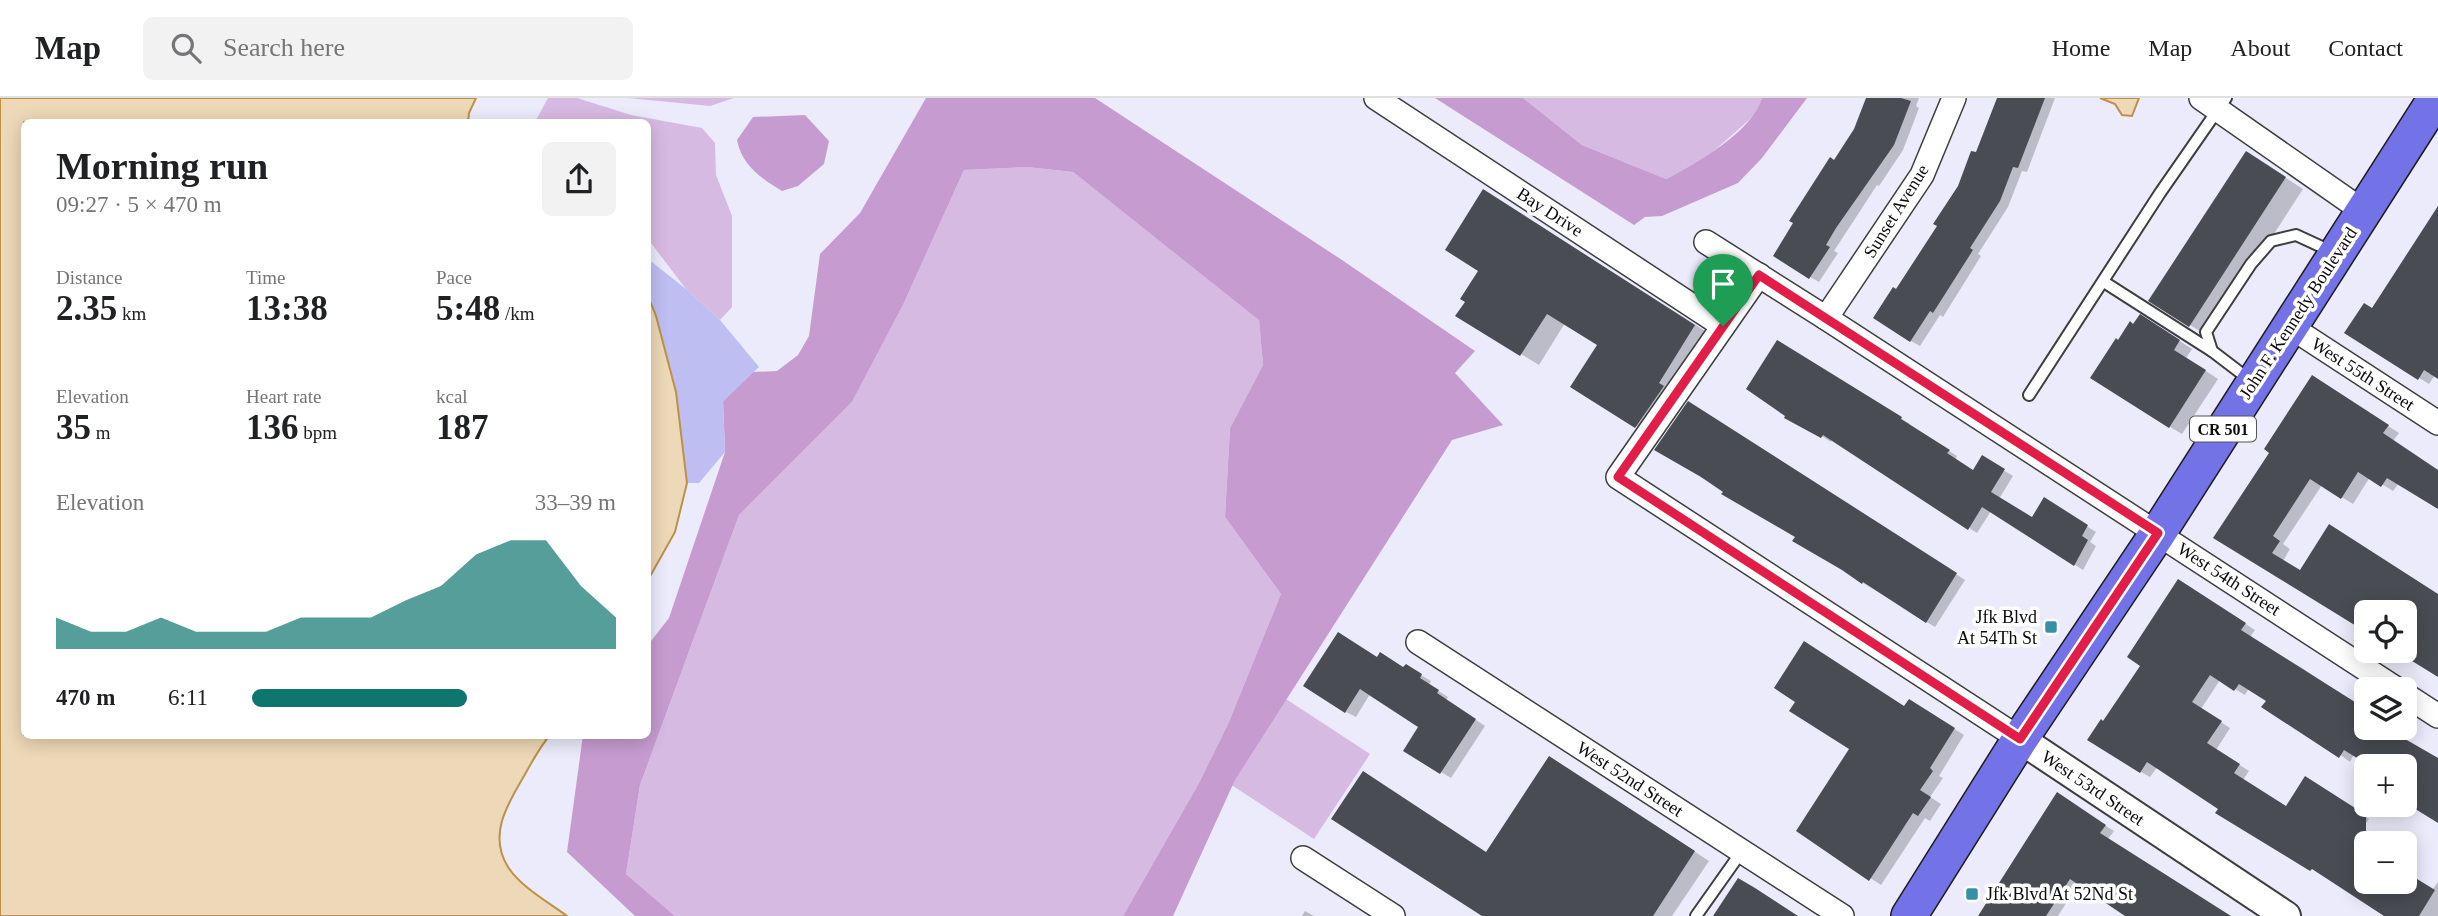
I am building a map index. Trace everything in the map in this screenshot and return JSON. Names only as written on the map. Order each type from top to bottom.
[{"type":"main road","name":"John F. Kennedy Boulevard","points":[[1909,916],[2020,739],[2158,533],[2363,211],[2432,117]]},
{"type":"street","name":"Bay Drive","points":[[1376,98],[1723,326]]},
{"type":"street","name":"Sunset Avenue","points":[[1826,318],[1923,175],[1954,98]]},
{"type":"street","points":[[2215,102],[2363,211]]},
{"type":"street","name":"West 54th Street","points":[[1706,242],[2378,677]]},
{"type":"street","points":[[1723,326],[1759,275]]},
{"type":"street","name":"West 53rd Street","points":[[1723,326],[1618,477],[2286,916]]},
{"type":"street","name":"West 55th Street","points":[[2288,326],[2438,423]]},
{"type":"street","name":"West 52nd Street","points":[[1418,642],[1842,916]]},
{"type":"street","points":[[2417,702],[2438,716]]},
{"type":"street","points":[[1303,858],[1393,916]]},
{"type":"lane","points":[[2029,395],[2104,282],[2215,102]]},
{"type":"lane","points":[[2212,351],[2206,332],[2250,264],[2271,241],[2296,235],[2336,253]]},
{"type":"lane","points":[[2104,282],[2212,351],[2252,383]]},
{"type":"lane","points":[[1696,916],[1742,851]]},
{"type":"shaded area","points":[[0,98],[476,98],[468,119],[21,119],[21,739],[547,739],[506,809],[500,843],[502,855],[513,874],[535,894],[567,916],[0,916]]},
{"type":"shaded area","points":[[548,98],[577,98],[631,115],[702,128],[715,143],[716,175],[732,216],[732,307],[720,320],[686,289],[651,243],[651,119],[537,119]]},
{"type":"shaded area","points":[[628,98],[734,98],[710,106]]},
{"type":"shaded area","points":[[926,98],[1095,98],[1475,351],[1455,373],[1503,425],[1452,440],[1235,780],[1173,916],[1123,916],[1199,783],[1228,724],[1281,594],[1225,517],[1230,428],[1263,365],[1259,320],[1073,172],[1027,167],[964,170],[903,305],[852,402],[739,515],[640,785],[626,874],[675,916],[635,916],[567,852],[582,739],[651,739],[651,641],[669,618],[725,452],[723,401],[753,372],[777,371],[798,355],[809,336],[820,254],[860,213]]},
{"type":"shaded area","points":[[1435,98],[1523,98],[1582,145],[1666,179],[1692,165],[1736,134],[1757,110],[1762,98],[1807,98],[1762,158],[1738,183],[1662,216],[1645,217],[1634,225]]},
{"type":"shaded area","points":[[1523,98],[1762,98],[1758,112],[1706,158],[1666,179],[1582,145]]},
{"type":"shaded area","points":[[2100,98],[2139,98],[2132,116],[2122,115],[2115,104]]},
{"type":"shaded area","points":[[805,115],[829,141],[824,164],[798,186],[782,191],[748,164],[737,140],[753,117]]},
{"type":"shaded area","points":[[1027,167],[1073,172],[1259,319],[1263,365],[1230,428],[1225,517],[1281,594],[1228,724],[1199,783],[1123,916],[675,916],[626,874],[640,785],[739,515],[852,402],[903,305],[964,170]]},
{"type":"shaded area","points":[[651,304],[676,392],[687,483],[675,532],[651,575]]},
{"type":"shaded area","points":[[1286,699],[1370,754],[1314,839],[1230,784]]},
{"type":"sand","points":[[651,261],[720,320],[759,367],[723,401],[725,452],[699,483],[687,483],[676,392],[651,304]]},
{"type":"building","points":[[1866,98],[1901,98],[1911,101],[1894,145],[1836,228],[1826,245],[1830,247],[1809,279],[1773,256],[1793,223],[1789,221],[1830,157],[1834,160],[1854,129]]},
{"type":"building","points":[[1997,98],[2045,98],[2018,168],[2013,167],[2000,201],[1970,248],[1973,250],[1933,313],[1930,311],[1910,342],[1873,318],[1893,287],[1896,289],[1937,226],[1933,224],[1958,186],[1971,151],[1976,152]]},
{"type":"building","points":[[2246,151],[2286,177],[2189,327],[2148,301]]},
{"type":"building","points":[[1483,189],[1695,325],[1659,383],[1664,386],[1635,428],[1570,387],[1597,345],[1547,314],[1520,356],[1455,316],[1465,302],[1460,299],[1478,271],[1445,250]]},
{"type":"building","points":[[2438,206],[2438,379],[2424,370],[2418,380],[2344,333],[2364,303],[2372,308]]},
{"type":"building","points":[[2140,314],[2180,340],[2174,350],[2206,370],[2169,428],[2090,378],[2116,338],[2118,340],[2130,321],[2133,324]]},
{"type":"building","points":[[1777,340],[1902,417],[1901,419],[1950,450],[1947,453],[1973,470],[1982,455],[2005,469],[1991,492],[2032,517],[2044,497],[2088,525],[2082,536],[2088,540],[2074,566],[1982,507],[1968,530],[1823,435],[1821,438],[1784,418],[1785,416],[1746,389]]},
{"type":"building","points":[[2312,375],[2389,425],[2383,433],[2438,470],[2438,509],[2387,478],[2381,487],[2358,472],[2341,499],[2310,479],[2273,536],[2280,541],[2272,553],[2300,570],[2329,524],[2438,594],[2438,677],[2415,663],[2417,600],[2354,600],[2354,625],[2213,538],[2269,453],[2264,449]]},
{"type":"building","points":[[1688,401],[1957,573],[1926,623],[1792,541],[1795,537],[1721,494],[1723,492],[1701,477],[1654,450]]},
{"type":"building","points":[[2178,579],[2246,623],[2241,630],[2354,701],[2354,740],[2407,740],[2438,758],[2438,823],[2417,810],[2417,754],[2354,754],[2354,756],[2344,750],[2339,758],[2261,707],[2266,701],[2239,684],[2234,691],[2210,675],[2192,702],[2222,721],[2207,743],[2240,764],[2234,773],[2286,806],[2305,776],[2354,807],[2354,817],[2366,817],[2366,831],[2354,831],[2354,894],[2417,894],[2417,879],[2435,890],[2419,916],[2384,916],[2312,869],[2310,871],[2215,813],[2218,809],[2147,762],[2140,773],[2087,740],[2140,666],[2127,657]]},
{"type":"building","points":[[1338,632],[1377,657],[1380,652],[1403,667],[1406,664],[1422,674],[1420,678],[1439,690],[1437,693],[1476,719],[1440,774],[1403,751],[1418,727],[1360,689],[1345,713],[1303,686]]},
{"type":"building","points":[[1804,641],[1904,706],[1909,699],[1955,728],[1930,768],[1933,771],[1920,790],[1931,797],[1918,816],[1913,813],[1869,881],[1796,831],[1849,749],[1789,711],[1795,702],[1774,688]]},
{"type":"building","points":[[1549,756],[1695,851],[1653,916],[1482,916],[1331,819],[1363,771],[1486,852]]},
{"type":"building","points":[[2057,792],[2106,825],[2100,833],[2231,916],[2125,916],[2070,879],[2046,916],[1978,916]]},
{"type":"building","points":[[1738,878],[1755,888],[1798,916],[1713,916]]},
{"type":"place","name":"Jfk Blvd At 54Th St","points":[[2051,627]]},
{"type":"place","name":"Jfk Blvd At 52Nd St","points":[[1972,894]]},
{"type":"route","points":[[1759,275],[2158,533],[2020,739],[1618,477],[1723,326],[1759,275]]}]
